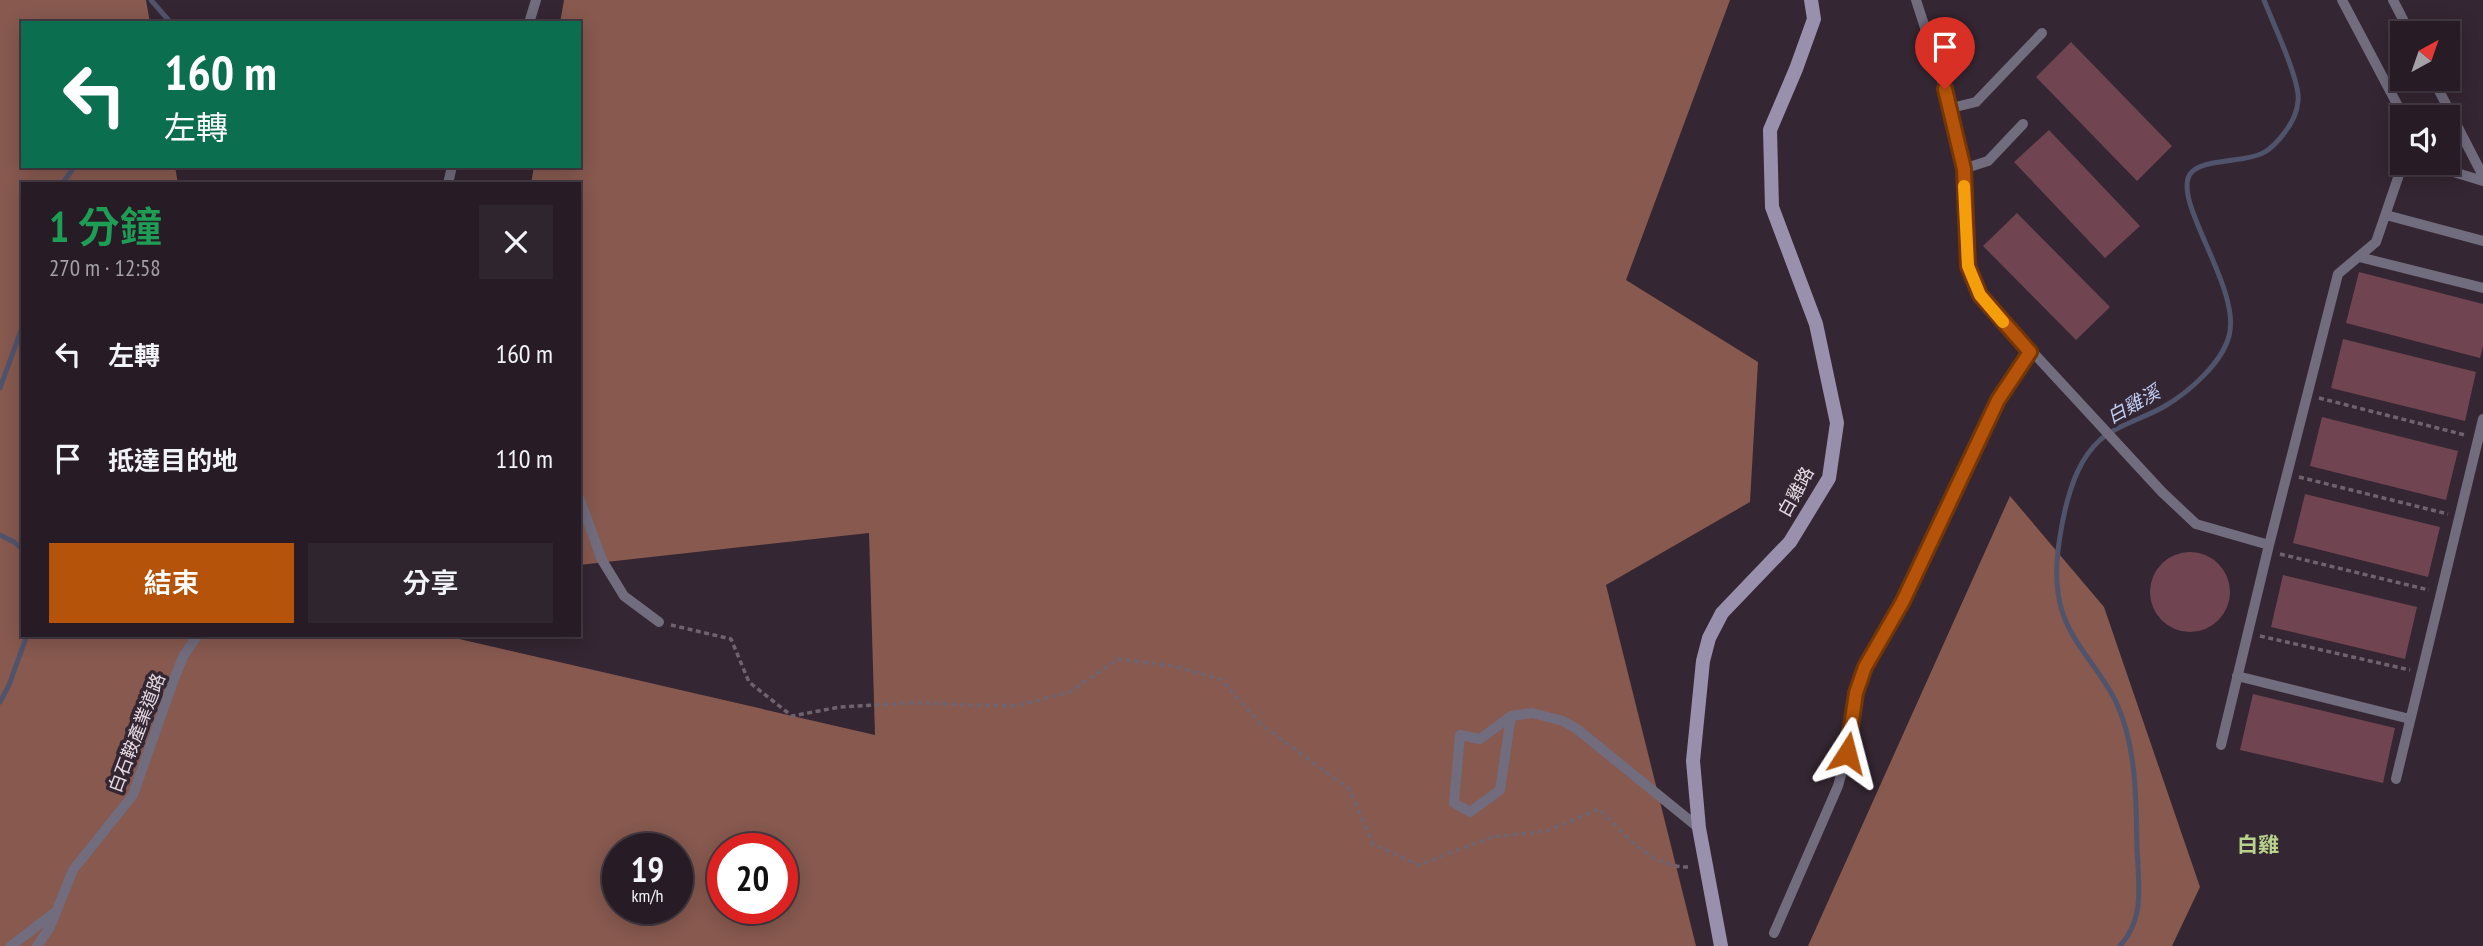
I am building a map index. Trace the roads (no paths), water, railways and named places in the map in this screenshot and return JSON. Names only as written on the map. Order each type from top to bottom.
[{"type":"street","name":"白雞路","points":[[1721,946],[1699,828],[1693,761],[1703,661],[1709,638],[1722,612],[1790,542],[1829,478],[1837,423],[1816,324],[1772,207],[1770,130],[1797,69],[1814,19],[1811,0]]},
{"type":"lane","points":[[529,21],[536,0]]},
{"type":"lane","points":[[1916,0],[1951,108],[1964,169],[1968,266],[1973,282],[1989,307],[2162,492],[2196,524],[2269,548]]},
{"type":"lane","points":[[2342,0],[2397,105]]},
{"type":"lane","points":[[2393,0],[2404,21]]},
{"type":"lane","points":[[1951,108],[1976,102],[2042,33]]},
{"type":"lane","points":[[2439,91],[2483,178]]},
{"type":"lane","points":[[1964,169],[1988,161],[2023,124]]},
{"type":"lane","points":[[2460,172],[2483,178]]},
{"type":"lane","points":[[2221,746],[2338,274],[2376,242],[2399,175]]},
{"type":"lane","points":[[2386,215],[2483,241]]},
{"type":"lane","points":[[2359,257],[2483,288]]},
{"type":"lane","points":[[1774,933],[1838,786],[1847,753],[1856,693],[1865,667],[1903,601],[1998,400],[2030,352]]},
{"type":"lane","points":[[2396,779],[2483,419]]},
{"type":"lane","points":[[581,503],[602,561],[624,596],[659,622]]},
{"type":"lane","name":"白石鞍產業道路","points":[[37,946],[50,927],[73,870],[133,796],[174,679],[184,655],[197,637]]},
{"type":"lane","points":[[2237,676],[2410,719]]},
{"type":"lane","points":[[1511,716],[1500,790],[1470,811],[1454,803],[1460,735],[1480,739],[1511,716],[1532,713],[1547,715],[1577,729],[1699,828]]},
{"type":"lane","points":[[11,946],[55,912]]},
{"type":"waterway","points":[[151,0],[169,21]]},
{"type":"waterway","name":"白雞溪","points":[[2120,946],[2134,922],[2139,899],[2136,793],[2132,757],[2124,721],[2117,704],[2104,680],[2073,636],[2062,611],[2057,586],[2060,535],[2073,482],[2093,447],[2115,430],[2157,410],[2184,393],[2212,366],[2229,336],[2230,317],[2226,295],[2190,205],[2187,187],[2190,174],[2198,167],[2250,157],[2268,150],[2288,129],[2294,118],[2298,101],[2295,80],[2264,0]]},
{"type":"waterway","points":[[63,182],[74,168]]},
{"type":"waterway","points":[[0,388],[21,330]]},
{"type":"waterway","points":[[0,535],[21,548]]},
{"type":"waterway","points":[[0,702],[26,637]]},
{"type":"district","name":"白雞","points":[[2258,845]]}]
